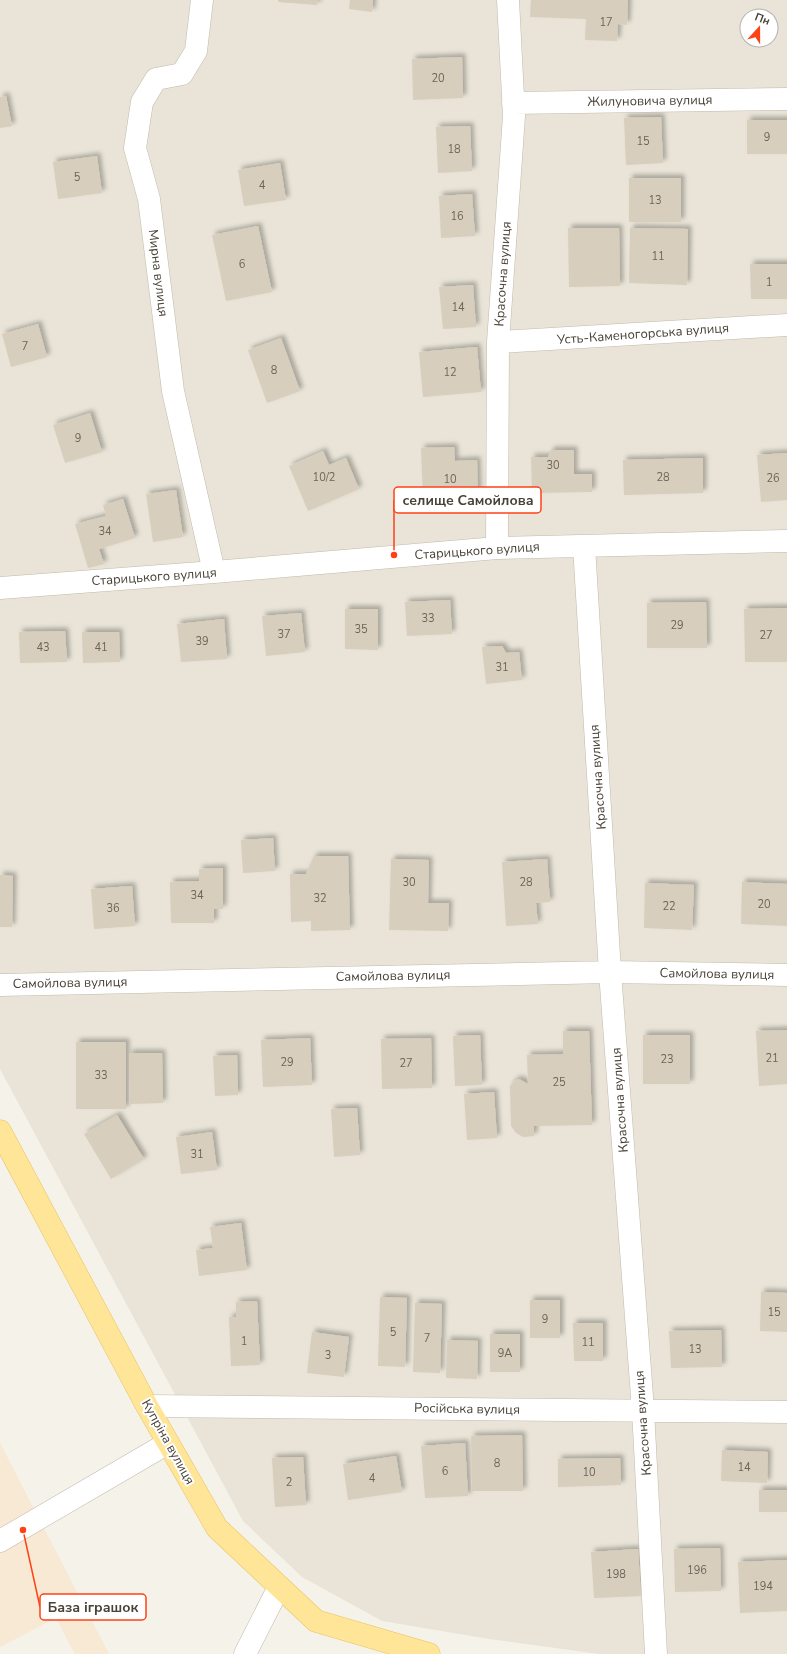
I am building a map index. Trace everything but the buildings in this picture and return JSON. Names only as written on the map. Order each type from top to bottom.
[{"type":"main road","name":"Купріна вулиця","points":[[0,1131],[147,1406],[217,1528],[316,1621],[429,1654]]},
{"type":"street","name":"Мирна вулиця","points":[[202,0],[196,51],[182,74],[156,80],[142,102],[135,148],[149,199],[173,391],[214,572]]},
{"type":"street","name":"Красочна вулиця","points":[[498,548],[498,342],[514,116],[508,0]]},
{"type":"street","name":"Жилуновича вулиця","points":[[514,103],[787,99]]},
{"type":"street","name":"Усть-Каменогорська вулиця","points":[[498,342],[787,325]]},
{"type":"street","name":"Старицького вулиця","points":[[0,588],[498,548],[787,541]]},
{"type":"street","name":"Красочна вулиця","points":[[584,546],[610,972],[643,1410],[656,1654]]},
{"type":"street","name":"Самойлова вулиця","points":[[0,985],[610,972],[787,975]]},
{"type":"street","name":"Російська вулиця","points":[[147,1406],[787,1412]]},
{"type":"street","points":[[0,1541],[168,1443]]},
{"type":"street","points":[[245,1654],[279,1586]]},
{"type":"shaded area","points":[[0,0],[787,0],[787,1654],[599,1654],[489,1639],[382,1621],[302,1577],[243,1521],[0,1069]]},
{"type":"shaded area","points":[[0,1443],[109,1654],[75,1654],[56,1618],[0,1647]]},
{"type":"place","name":"селище Самойлова","points":[[394,555]]},
{"type":"place","name":"База іграшок","points":[[23,1530]]}]
